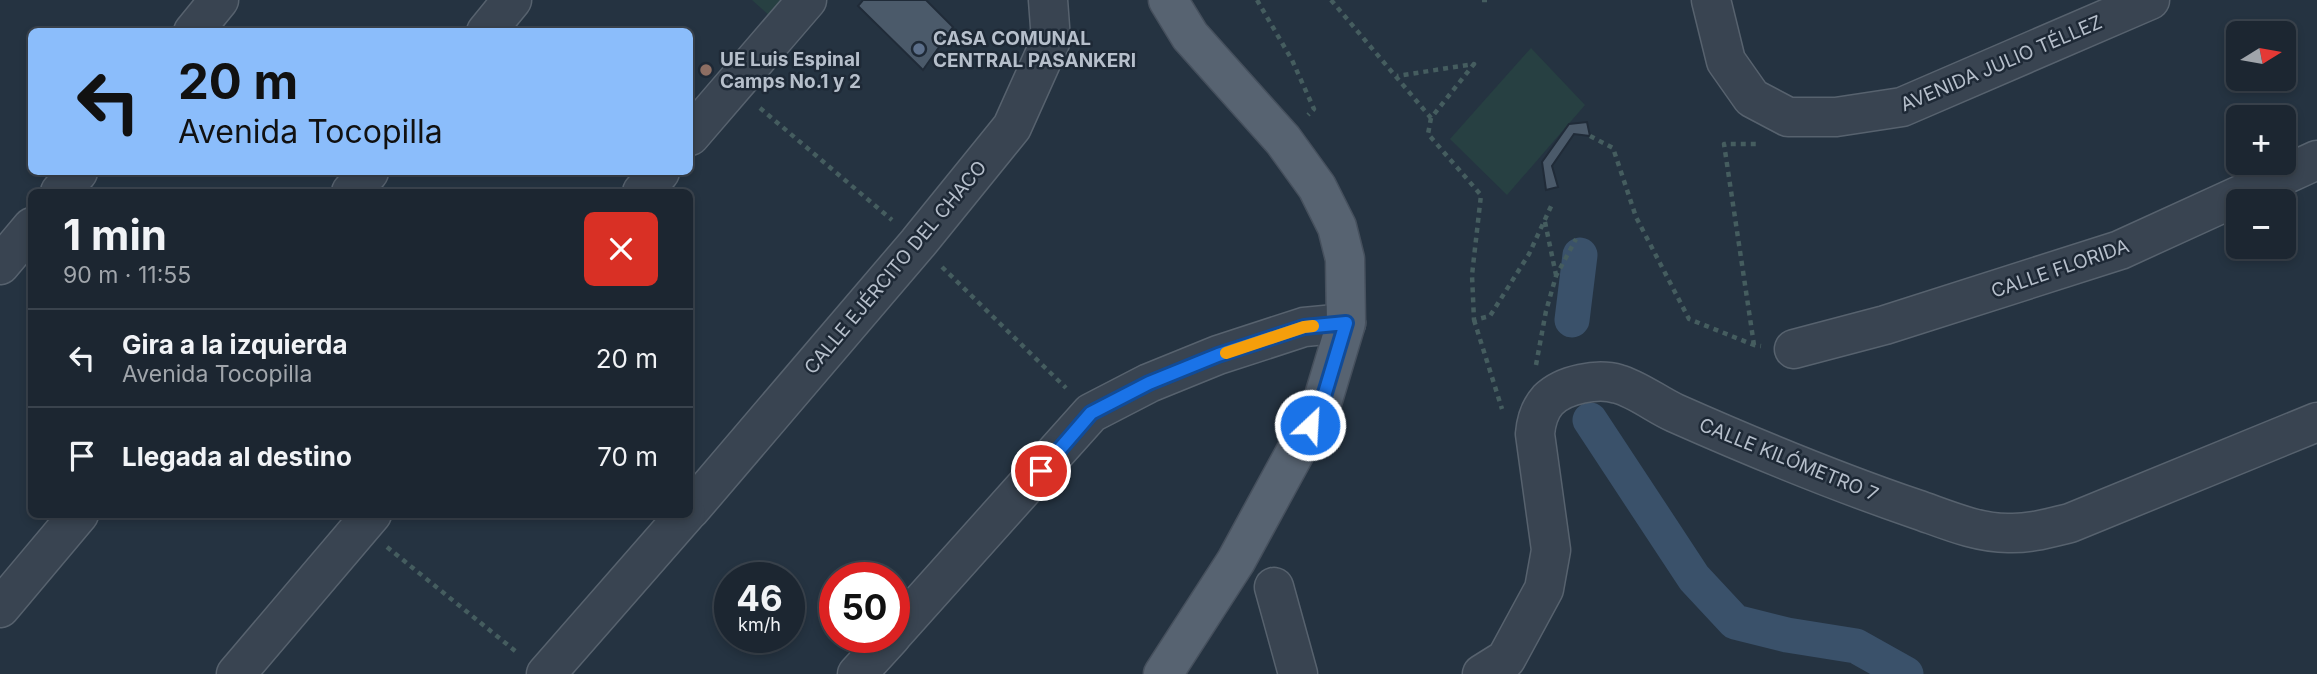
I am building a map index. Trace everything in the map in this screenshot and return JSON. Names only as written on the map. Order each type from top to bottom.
[{"type":"main road","points":[[1163,674],[1236,561],[1322,403],[1346,323],[1345,259],[1337,227],[1317,187],[1283,140],[1190,36],[1168,0]]},
{"type":"street","points":[[196,28],[219,0]]},
{"type":"street","points":[[489,28],[512,0]]},
{"type":"street","points":[[693,133],[807,0]]},
{"type":"street","name":"CALLE EJÉRCITO DEL CHACO","points":[[693,506],[918,243],[1012,127],[1051,40],[1048,0]]},
{"type":"street","name":"AVENIDA JULIO TÉLLEZ","points":[[1711,0],[1726,61],[1752,98],[1788,117],[1836,117],[1902,107],[2150,0]]},
{"type":"street","name":"CALLE FLORIDA","points":[[1794,349],[1885,325],[2120,250],[2317,160]]},
{"type":"street","points":[[63,189],[75,175]]},
{"type":"street","points":[[354,189],[366,175]]},
{"type":"street","points":[[645,189],[657,175]]},
{"type":"street","points":[[0,265],[19,226]]},
{"type":"street","points":[[910,616],[1091,413],[1149,383],[1218,355],[1304,327],[1346,323]]},
{"type":"street","name":"CALLE KILÓMETRO 7","points":[[1549,400],[1580,385],[1594,382],[1619,384],[1671,412],[1861,490],[1970,527],[2006,534],[2038,532],[2070,523],[2317,422]]},
{"type":"street","points":[[1502,669],[1544,589],[1550,550],[1535,434],[1536,422],[1549,400]]},
{"type":"street","points":[[0,608],[76,518]]},
{"type":"street","points":[[535,665],[682,518]]},
{"type":"street","points":[[236,674],[366,521]]},
{"type":"street","points":[[1274,587],[1298,674]]},
{"type":"street","points":[[857,674],[876,653]]},
{"type":"path","points":[[1257,0],[1292,60],[1314,109],[1283,140]]},
{"type":"path","points":[[1331,0],[1431,118]]},
{"type":"path","points":[[1482,0],[1490,0]]},
{"type":"path","points":[[1397,76],[1474,64],[1431,118],[1428,134],[1481,195],[1472,275],[1474,320],[1490,317],[1529,254],[1553,202]]},
{"type":"path","points":[[1590,136],[1613,148],[1636,217],[1689,319],[1754,345],[1724,144],[1761,144],[1788,117]]},
{"type":"path","points":[[1544,221],[1556,276]]},
{"type":"path","points":[[1549,400],[1532,392],[1546,312],[1556,276],[1576,239]]},
{"type":"path","points":[[366,521],[535,665]]},
{"type":"green space","points":[[752,0],[824,0],[791,35]]},
{"type":"green space","points":[[1531,48],[1585,105],[1507,195],[1450,139]]},
{"type":"building","name":"CASA COMUNAL CENTRAL PASANKERI","points":[[863,0],[926,0],[953,27],[923,70],[858,6]]},
{"type":"building","points":[[1587,122],[1590,136],[1574,134],[1552,166],[1558,187],[1546,190],[1542,162],[1569,124]]},
{"type":"waterway","points":[[1572,320],[1580,255]]},
{"type":"waterway","points":[[1590,420],[1694,578],[1735,622],[1787,635],[1856,646],[1906,674]]},
{"type":"slow traffic","points":[[1226,353],[1313,326]]},
{"type":"place","name":"CASA COMUNAL CENTRAL PASANKERI","points":[[919,49]]},
{"type":"place","name":"UE Luis Espinal Camps No.1 y 2","points":[[706,70]]},
{"type":"route","points":[[1041,471],[1091,413],[1149,383],[1218,355],[1304,327],[1346,323],[1322,403],[1310,425]]}]
